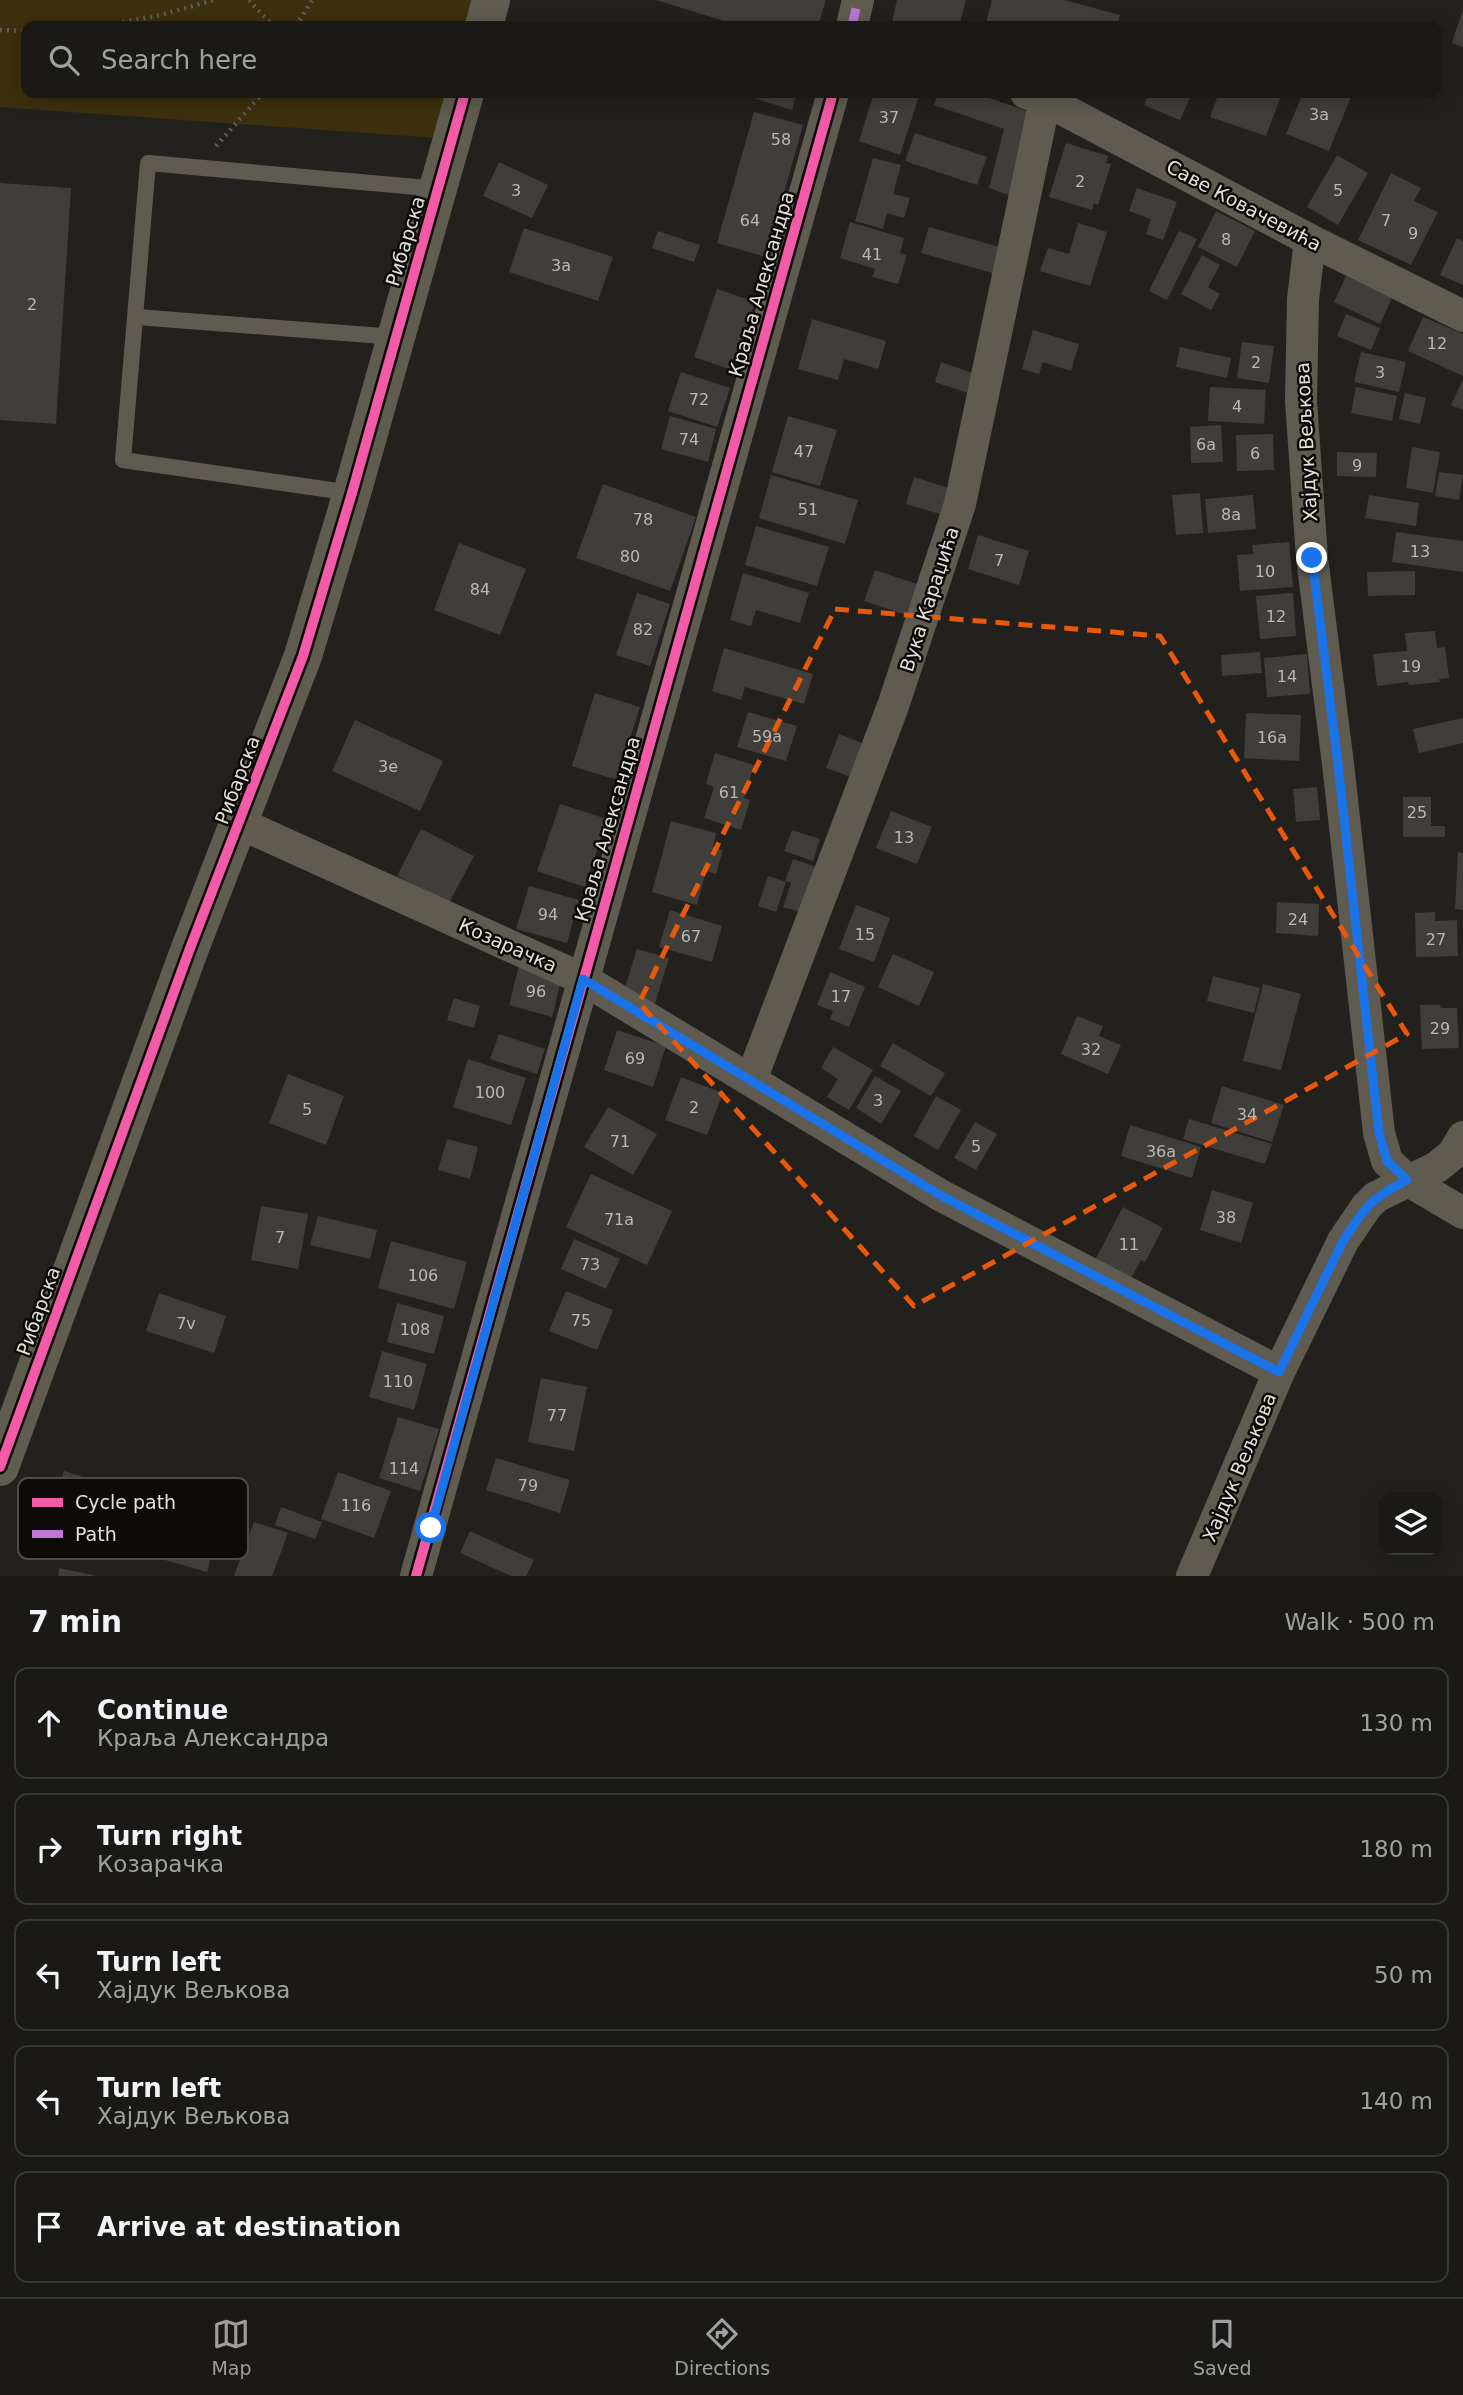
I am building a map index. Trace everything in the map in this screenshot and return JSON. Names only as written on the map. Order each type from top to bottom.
[{"type":"main road","points":[[485,21],[491,0]]},
{"type":"main road","name":"Рибарска","points":[[0,1467],[151,1055],[303,656],[464,98]]},
{"type":"street","points":[[853,21],[858,0]]},
{"type":"street","name":"Краља Александра","points":[[416,1576],[832,98]]},
{"type":"street","name":"Вука Караџића","points":[[751,1080],[893,706],[960,504],[1035,98]]},
{"type":"street","name":"Саве Ковачевића","points":[[1039,98],[1310,240],[1463,316]]},
{"type":"street","name":"Хајдук Вељкова","points":[[1192,1576],[1279,1372],[1343,1241],[1376,1197],[1407,1180],[1387,1161],[1379,1133],[1312,558],[1301,401],[1303,299],[1310,240]]},
{"type":"street","name":"Козарачка","points":[[239,823],[583,979],[940,1195],[1279,1372]]},
{"type":"street","points":[[1407,1180],[1437,1167],[1452,1154],[1463,1137]]},
{"type":"street","points":[[1407,1180],[1463,1213]]},
{"type":"lane","points":[[352,493],[123,460],[148,163],[439,189]]},
{"type":"lane","points":[[137,317],[394,337]]},
{"type":"path","points":[[129,21],[214,0]]},
{"type":"path","points":[[249,0],[268,21]]},
{"type":"path","points":[[299,21],[312,0]]},
{"type":"path","points":[[0,30],[21,31]]},
{"type":"path","points":[[197,167],[259,98]]},
{"type":"highlighted area","points":[[835,609],[1160,636],[1407,1034],[914,1306],[639,1003]]},
{"type":"shaded area","points":[[0,0],[477,0],[471,21],[21,21],[21,98],[448,98],[436,138],[0,107]]},
{"type":"building","points":[[656,0],[826,0],[820,21],[724,21]]},
{"type":"building","points":[[897,0],[966,0],[960,21],[892,21]]},
{"type":"building","points":[[992,0],[1064,0],[1120,15],[1118,21],[986,21]]},
{"type":"building","points":[[1463,9],[1463,47],[1452,43]]},
{"type":"building","points":[[753,98],[796,98],[792,110]]},
{"type":"building","points":[[872,98],[918,98],[900,155],[859,141]]},
{"type":"building","points":[[936,98],[989,98],[1032,113],[1011,196],[989,188],[1004,129],[934,105]]},
{"type":"building","points":[[1147,98],[1190,98],[1180,120],[1144,105]]},
{"type":"building","points":[[1217,98],[1280,98],[1266,136],[1210,117]]},
{"type":"building","points":[[1301,98],[1350,98],[1329,151],[1286,134]]},
{"type":"building","points":[[754,112],[803,125],[766,257],[717,243]]},
{"type":"building","points":[[915,133],[987,157],[977,185],[905,161]]},
{"type":"building","points":[[1066,143],[1108,156],[1106,163],[1111,164],[1098,205],[1094,203],[1092,210],[1049,197]]},
{"type":"building","points":[[1337,155],[1368,173],[1338,225],[1307,207]]},
{"type":"building","points":[[873,158],[901,165],[893,194],[910,198],[904,218],[887,213],[883,229],[855,221]]},
{"type":"building","points":[[499,162],[548,185],[532,218],[483,196]]},
{"type":"building","points":[[1391,173],[1421,188],[1414,201],[1438,212],[1411,265],[1358,240]]},
{"type":"building","points":[[0,183],[71,188],[56,424],[0,420]]},
{"type":"building","points":[[1137,188],[1177,202],[1163,240],[1146,234],[1151,219],[1129,211]]},
{"type":"building","points":[[1216,211],[1255,231],[1237,267],[1198,247]]},
{"type":"building","points":[[850,222],[904,238],[900,253],[907,255],[898,284],[872,277],[875,269],[840,258]]},
{"type":"building","points":[[1078,223],[1107,232],[1090,286],[1040,271],[1048,248],[1069,254]]},
{"type":"building","points":[[929,227],[1003,248],[996,274],[921,253]]},
{"type":"building","points":[[524,228],[613,257],[598,301],[509,272]]},
{"type":"building","points":[[658,231],[700,245],[694,262],[652,248]]},
{"type":"building","points":[[1179,231],[1197,239],[1167,300],[1149,291]]},
{"type":"building","points":[[1457,238],[1463,241],[1463,285],[1440,275]]},
{"type":"building","points":[[1202,255],[1220,265],[1208,287],[1220,294],[1211,310],[1181,294]]},
{"type":"building","points":[[1346,276],[1392,298],[1380,324],[1334,302]]},
{"type":"building","points":[[717,289],[755,302],[732,370],[694,357]]},
{"type":"building","points":[[1346,314],[1380,328],[1371,350],[1337,336]]},
{"type":"building","points":[[1423,317],[1463,334],[1463,376],[1408,351]]},
{"type":"building","points":[[812,319],[886,341],[878,369],[844,359],[838,380],[798,369]]},
{"type":"building","points":[[1033,330],[1079,344],[1071,371],[1043,362],[1039,374],[1022,369]]},
{"type":"building","points":[[1242,342],[1274,346],[1269,383],[1237,378]]},
{"type":"building","points":[[1180,347],[1231,358],[1227,378],[1176,367]]},
{"type":"building","points":[[1361,352],[1406,362],[1399,392],[1354,382]]},
{"type":"building","points":[[941,362],[981,376],[974,395],[935,382]]},
{"type":"building","points":[[681,372],[730,388],[717,427],[668,411]]},
{"type":"building","points":[[1463,379],[1463,410],[1451,405]]},
{"type":"building","points":[[1210,387],[1266,390],[1264,424],[1208,421]]},
{"type":"building","points":[[1356,387],[1397,396],[1392,421],[1351,413]]},
{"type":"building","points":[[1405,393],[1426,398],[1420,424],[1399,419]]},
{"type":"building","points":[[670,416],[716,429],[708,462],[661,449]]},
{"type":"building","points":[[788,416],[837,430],[820,486],[772,472]]},
{"type":"building","points":[[1221,425],[1223,462],[1191,463],[1190,427]]},
{"type":"building","points":[[1273,434],[1274,470],[1237,471],[1236,435]]},
{"type":"building","points":[[1412,447],[1440,452],[1433,493],[1406,488]]},
{"type":"building","points":[[1337,452],[1377,453],[1376,477],[1337,476]]},
{"type":"building","points":[[1439,472],[1463,475],[1459,500],[1435,496]]},
{"type":"building","points":[[771,475],[858,500],[845,544],[759,518]]},
{"type":"building","points":[[914,477],[951,489],[943,515],[906,504]]},
{"type":"building","points":[[603,484],[696,517],[670,591],[576,558]]},
{"type":"building","points":[[1200,493],[1203,533],[1176,535],[1172,495]]},
{"type":"building","points":[[1253,495],[1256,529],[1208,533],[1205,499]]},
{"type":"building","points":[[1369,495],[1419,503],[1416,526],[1365,518]]},
{"type":"building","points":[[756,526],[829,547],[817,586],[745,565]]},
{"type":"building","points":[[1396,532],[1463,541],[1463,572],[1392,562]]},
{"type":"building","points":[[978,535],[1029,551],[1019,585],[968,569]]},
{"type":"building","points":[[1289,542],[1293,587],[1240,591],[1237,555],[1253,554],[1252,545]]},
{"type":"building","points":[[459,543],[526,569],[500,635],[434,610]]},
{"type":"building","points":[[875,570],[917,584],[906,615],[864,601]]},
{"type":"building","points":[[1415,571],[1415,595],[1368,596],[1367,572]]},
{"type":"building","points":[[743,573],[809,593],[800,623],[756,610],[751,626],[730,620]]},
{"type":"building","points":[[637,593],[670,604],[650,666],[616,655]]},
{"type":"building","points":[[1293,593],[1296,636],[1260,639],[1256,596]]},
{"type":"building","points":[[1435,631],[1437,648],[1445,647],[1449,678],[1439,679],[1440,682],[1377,686],[1373,654],[1407,651],[1405,633]]},
{"type":"building","points":[[724,648],[813,674],[804,704],[745,687],[741,700],[712,691]]},
{"type":"building","points":[[1260,652],[1262,673],[1222,676],[1221,655]]},
{"type":"building","points":[[1307,654],[1310,694],[1267,697],[1264,658]]},
{"type":"building","points":[[595,693],[640,707],[617,780],[572,766]]},
{"type":"building","points":[[748,712],[797,726],[786,761],[737,747]]},
{"type":"building","points":[[1246,713],[1301,715],[1299,761],[1244,758]]},
{"type":"building","points":[[1463,718],[1463,743],[1419,753],[1413,729]]},
{"type":"building","points":[[355,720],[443,761],[420,811],[332,771]]},
{"type":"building","points":[[839,734],[867,745],[854,778],[826,768]]},
{"type":"building","points":[[715,753],[754,765],[744,798],[750,800],[741,830],[704,818],[714,787],[706,784]]},
{"type":"building","points":[[1317,787],[1320,820],[1296,822],[1293,789]]},
{"type":"building","points":[[1403,797],[1431,797],[1431,826],[1445,826],[1445,837],[1403,837]]},
{"type":"building","points":[[560,804],[607,819],[585,887],[537,871]]},
{"type":"building","points":[[891,811],[932,827],[917,864],[876,848]]},
{"type":"building","points":[[671,821],[716,833],[713,847],[723,850],[716,874],[706,871],[697,905],[652,892]]},
{"type":"building","points":[[421,829],[474,856],[449,903],[397,876]]},
{"type":"building","points":[[792,830],[820,839],[813,861],[784,851]]},
{"type":"building","points":[[1458,852],[1463,853],[1463,910],[1455,909]]},
{"type":"building","points":[[793,859],[816,867],[800,912],[783,907],[791,883],[785,881]]},
{"type":"building","points":[[768,876],[786,882],[776,912],[758,906]]},
{"type":"building","points":[[529,886],[579,900],[567,943],[516,929]]},
{"type":"building","points":[[1277,902],[1319,904],[1318,936],[1276,933]]},
{"type":"building","points":[[856,905],[890,918],[874,962],[839,949]]},
{"type":"building","points":[[670,910],[722,926],[712,962],[659,947]]},
{"type":"building","points":[[1435,912],[1435,921],[1457,920],[1458,956],[1416,957],[1415,913]]},
{"type":"building","points":[[637,949],[669,958],[654,1007],[622,997]]},
{"type":"building","points":[[893,954],[934,972],[919,1006],[878,987]]},
{"type":"building","points":[[519,966],[562,977],[552,1017],[509,1005]]},
{"type":"building","points":[[830,972],[865,987],[849,1027],[830,1019],[833,1011],[817,1005]]},
{"type":"building","points":[[1213,976],[1260,988],[1254,1013],[1207,1001]]},
{"type":"building","points":[[1263,984],[1301,994],[1281,1070],[1243,1061]]},
{"type":"building","points":[[454,998],[480,1006],[474,1028],[447,1020]]},
{"type":"building","points":[[1420,1005],[1457,1008],[1459,1048],[1422,1049]]},
{"type":"building","points":[[1077,1016],[1103,1026],[1099,1036],[1121,1045],[1108,1074],[1061,1054]]},
{"type":"building","points":[[617,1030],[666,1046],[653,1087],[604,1070]]},
{"type":"building","points":[[499,1034],[545,1049],[537,1074],[490,1059]]},
{"type":"building","points":[[893,1043],[945,1073],[931,1096],[880,1066]]},
{"type":"building","points":[[833,1047],[873,1070],[849,1110],[827,1097],[838,1079],[821,1068]]},
{"type":"building","points":[[468,1059],[526,1078],[511,1125],[453,1107]]},
{"type":"building","points":[[288,1074],[344,1096],[326,1145],[269,1123]]},
{"type":"building","points":[[875,1076],[901,1091],[881,1124],[856,1108]]},
{"type":"building","points":[[681,1077],[723,1093],[707,1135],[665,1120]]},
{"type":"building","points":[[1222,1086],[1284,1105],[1272,1142],[1211,1123]]},
{"type":"building","points":[[936,1096],[961,1110],[938,1150],[914,1136]]},
{"type":"building","points":[[608,1107],[657,1134],[633,1175],[584,1147]]},
{"type":"building","points":[[1189,1119],[1272,1144],[1265,1164],[1183,1139]]},
{"type":"building","points":[[975,1122],[997,1134],[976,1170],[954,1158]]},
{"type":"building","points":[[1130,1125],[1201,1147],[1192,1178],[1121,1156]]},
{"type":"building","points":[[447,1139],[478,1147],[470,1179],[438,1170]]},
{"type":"building","points":[[591,1174],[672,1211],[647,1265],[566,1227]]},
{"type":"building","points":[[1212,1190],[1253,1203],[1241,1243],[1200,1230]]},
{"type":"building","points":[[261,1206],[308,1214],[298,1269],[251,1260]]},
{"type":"building","points":[[1123,1207],[1163,1228],[1145,1262],[1141,1260],[1131,1279],[1095,1260]]},
{"type":"building","points":[[318,1216],[377,1230],[370,1259],[310,1245]]},
{"type":"building","points":[[574,1239],[620,1259],[606,1289],[561,1269]]},
{"type":"building","points":[[391,1241],[467,1262],[454,1309],[378,1288]]},
{"type":"building","points":[[566,1291],[613,1310],[597,1350],[549,1331]]},
{"type":"building","points":[[159,1293],[226,1316],[214,1353],[146,1331]]},
{"type":"building","points":[[397,1303],[444,1316],[434,1354],[387,1342]]},
{"type":"building","points":[[382,1351],[427,1364],[414,1410],[369,1397]]},
{"type":"building","points":[[541,1378],[587,1387],[574,1451],[528,1442]]},
{"type":"building","points":[[398,1417],[439,1429],[420,1491],[379,1478]]},
{"type":"building","points":[[496,1458],[570,1480],[560,1513],[486,1490]]},
{"type":"building","points":[[64,1471],[87,1478],[62,1478]]},
{"type":"building","points":[[338,1472],[391,1491],[374,1538],[321,1519]]},
{"type":"building","points":[[281,1507],[322,1522],[315,1539],[275,1525]]},
{"type":"building","points":[[254,1522],[288,1533],[272,1576],[234,1576],[240,1559],[248,1559],[248,1538]]},
{"type":"building","points":[[470,1531],[534,1560],[526,1576],[511,1576],[460,1553]]},
{"type":"building","points":[[162,1559],[211,1559],[207,1572]]},
{"type":"building","points":[[59,1568],[93,1575],[93,1576],[58,1576]]},
{"type":"marked path","points":[[853,21],[858,0]]},
{"type":"cycle path","points":[[0,1467],[189,951],[303,656],[464,98]]},
{"type":"cycle path","points":[[416,1576],[832,98]]},
{"type":"route","points":[[431,1528],[583,979],[940,1195],[1279,1372],[1343,1241],[1356,1221],[1376,1197],[1407,1180],[1387,1161],[1379,1133],[1312,558]]}]
